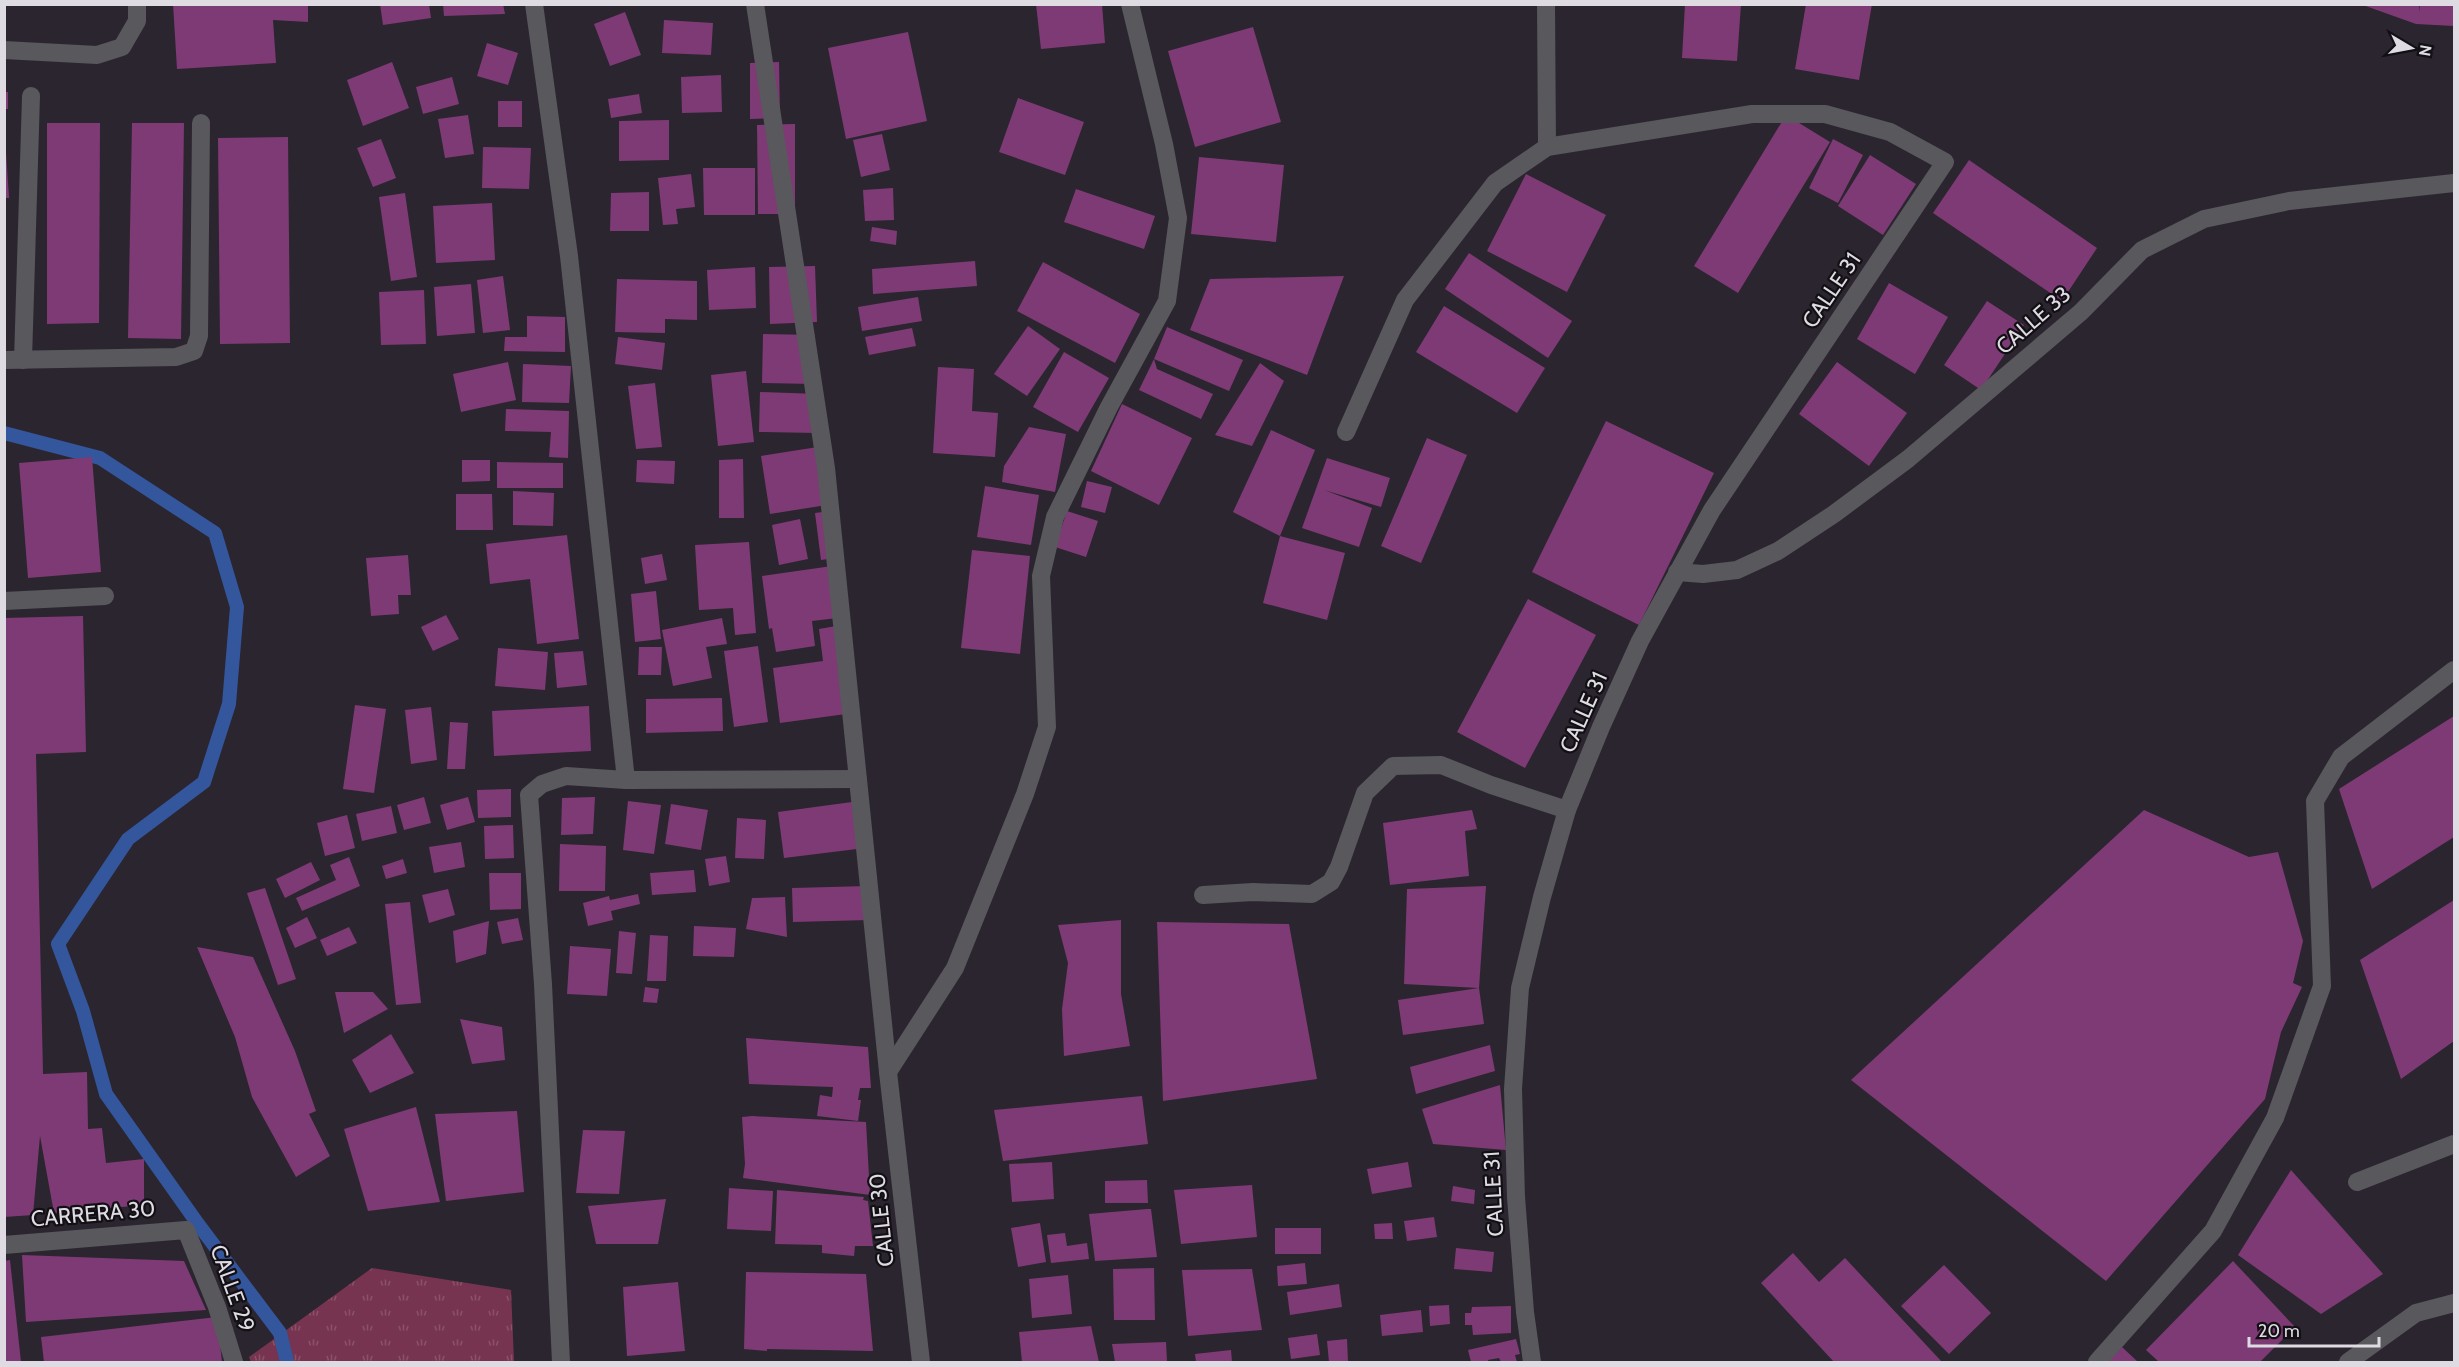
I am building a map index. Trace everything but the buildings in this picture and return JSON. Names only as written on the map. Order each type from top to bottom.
[{"type":"street","points":[[4,50],[97,55],[122,47],[136,21],[137,4]]},
{"type":"street","points":[[534,4],[569,256],[626,780]]},
{"type":"street","name":"CALLE 30","points":[[755,4],[826,468],[888,1072],[921,1362]]},
{"type":"street","points":[[888,1072],[956,968],[1025,794],[1047,727],[1041,576],[1055,517],[1109,407],[1167,301],[1178,218],[1164,144],[1130,4]]},
{"type":"street","points":[[1346,432],[1405,300],[1495,183],[1547,147],[1546,4]]},
{"type":"street","points":[[24,360],[31,96]]},
{"type":"street","name":"CALLE 31","points":[[1532,1362],[1525,1312],[1516,1197],[1513,1089],[1520,988],[1542,897],[1567,810],[1640,641],[1712,510],[1945,162],[1890,132],[1825,114],[1752,114],[1547,147]]},
{"type":"street","points":[[4,360],[176,357],[194,351],[199,336],[201,123]]},
{"type":"street","name":"CALLE 33","points":[[1677,572],[1703,574],[1737,570],[1778,551],[1834,514],[1908,459],[2072,320],[2142,250],[2204,219],[2289,201],[2454,183]]},
{"type":"street","points":[[4,601],[105,596]]},
{"type":"street","points":[[2097,1362],[2213,1231],[2275,1118],[2322,986],[2315,801],[2342,757],[2454,670]]},
{"type":"street","points":[[1203,895],[1253,892],[1312,894],[1331,882],[1339,867],[1365,793],[1394,766],[1441,765],[1491,785],[1567,810]]},
{"type":"street","points":[[561,1362],[543,984],[529,795],[542,784],[566,776],[626,780],[858,780]]},
{"type":"street","points":[[2356,1182],[2454,1144]]},
{"type":"street","name":"CARRERA 30","points":[[4,1245],[186,1230]]},
{"type":"street","name":"CALLE 29","points":[[186,1230],[217,1307],[234,1362]]},
{"type":"street","points":[[2349,1362],[2416,1313],[2454,1303]]},
{"type":"green space","points":[[372,1268],[511,1290],[514,1362],[251,1362],[249,1357]]},
{"type":"waterway","points":[[4,433],[100,458],[215,533],[237,607],[229,704],[204,782],[128,839],[58,944],[83,1011],[106,1094],[198,1224],[280,1333],[287,1362]]}]
